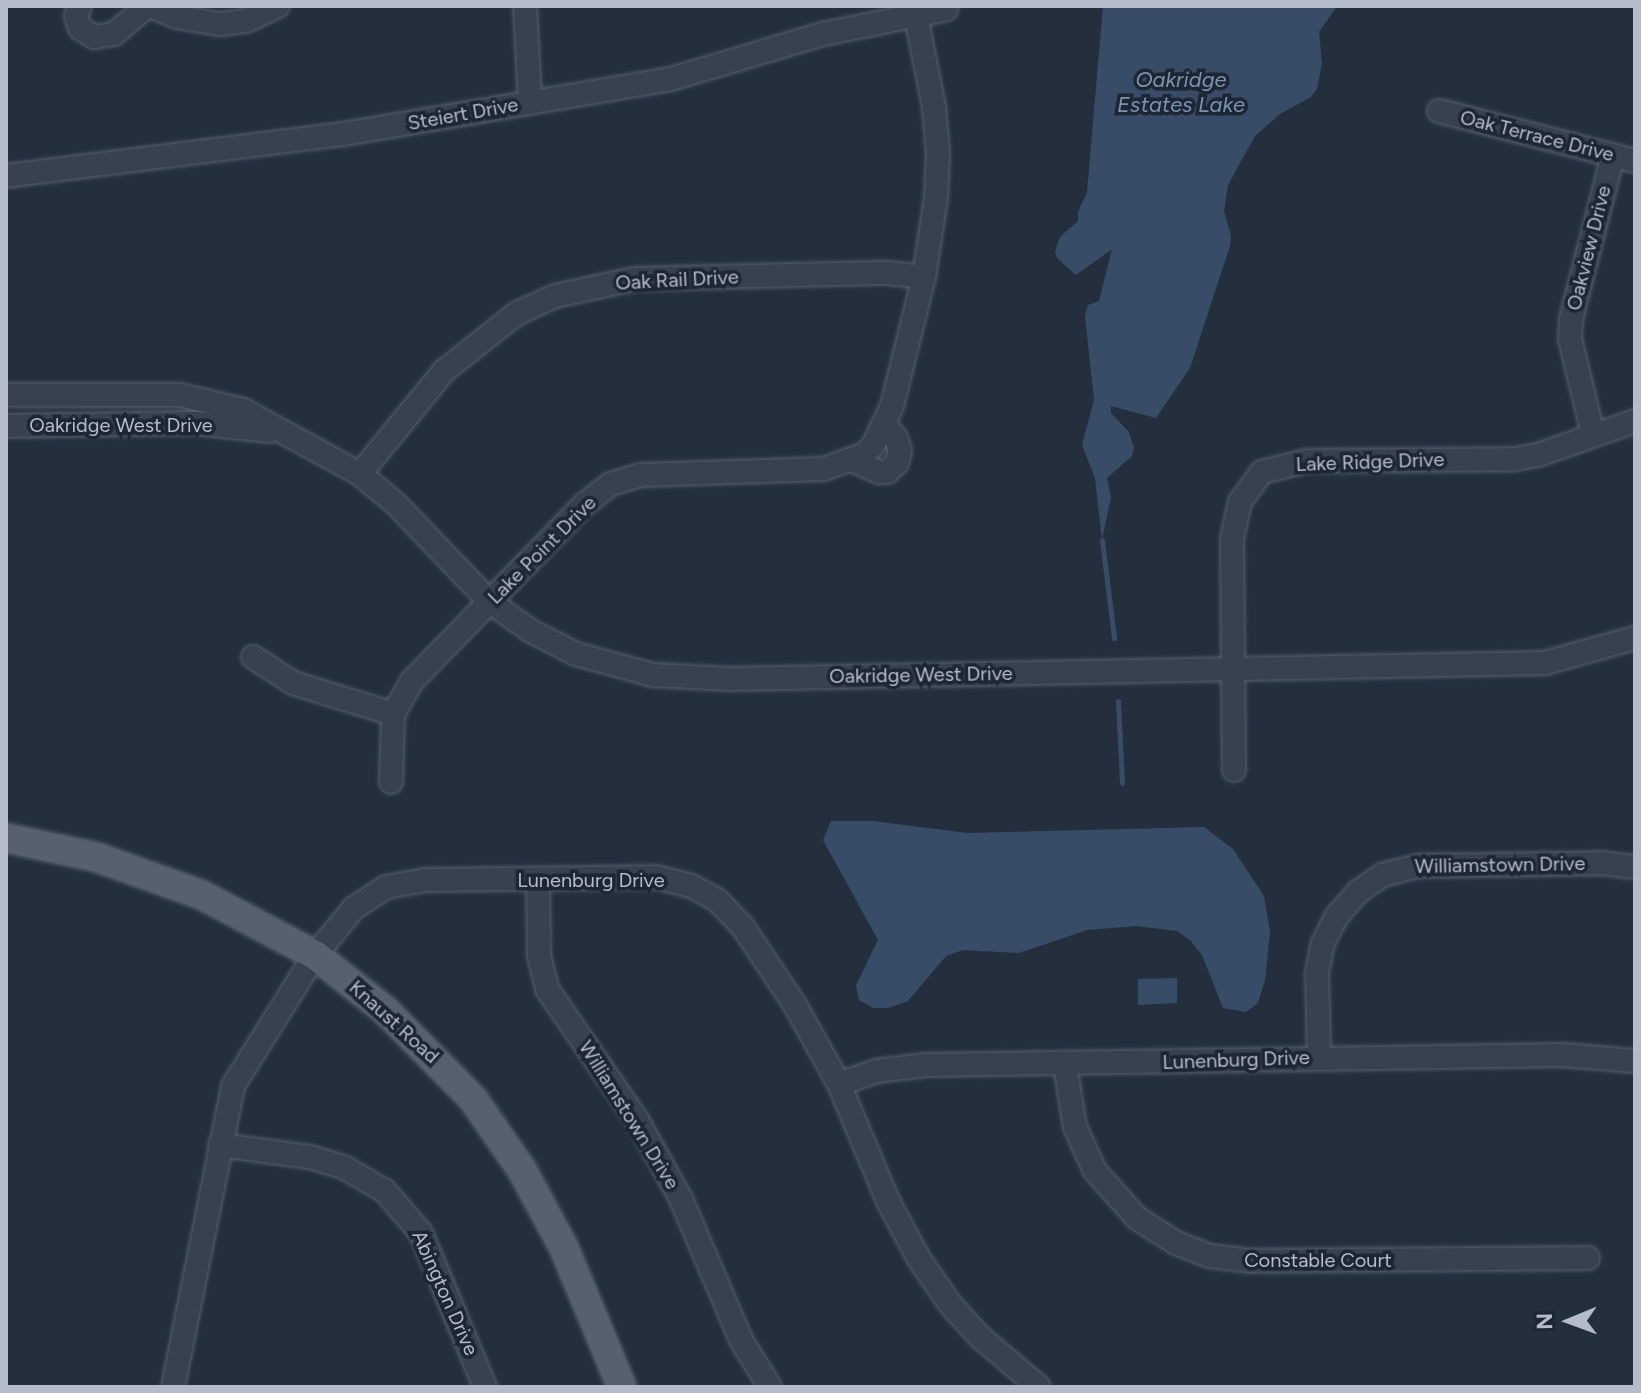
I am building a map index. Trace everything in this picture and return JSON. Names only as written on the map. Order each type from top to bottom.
[{"type":"main road","name":"Knaust Road","points":[[6,838],[96,857],[162,879],[237,911],[315,955],[419,1041],[499,1134],[546,1210],[622,1387]]},
{"type":"street","points":[[80,6],[76,16],[80,28],[94,37],[114,34],[149,6],[177,17],[220,24],[246,21],[278,6]]},
{"type":"street","points":[[525,6],[530,103]]},
{"type":"street","name":"Steiert Drive","points":[[6,176],[343,134],[671,79],[823,34],[914,11],[947,9]]},
{"type":"street","name":"Lake Point Drive","points":[[393,714],[431,659],[585,504],[611,484],[641,475],[808,472],[852,460],[874,444],[885,425],[924,277],[936,198],[938,153],[934,107],[914,11]]},
{"type":"street","name":"Oak Terrace Drive","points":[[1439,111],[1635,161]]},
{"type":"street","name":"Oakview Drive","points":[[1593,434],[1570,339],[1571,319],[1613,155]]},
{"type":"street","name":"Oak Rail Drive","points":[[360,474],[444,371],[516,314],[555,296],[634,279],[887,273],[924,277]]},
{"type":"street","name":"Oakridge West Drive","points":[[6,395],[180,395],[243,410],[360,474],[395,503],[490,602],[531,631],[576,654],[653,675],[730,679],[1545,663],[1635,638]]},
{"type":"street","name":"Lake Ridge Drive","points":[[1234,770],[1232,539],[1240,502],[1262,472],[1306,461],[1515,459],[1538,455],[1635,421]]},
{"type":"street","name":"Oakridge West Drive","points":[[6,426],[195,423],[284,432]]},
{"type":"street","points":[[253,657],[293,683],[393,714],[391,782]]},
{"type":"street","name":"Williamstown Drive","points":[[1319,1058],[1317,973],[1323,943],[1337,916],[1358,892],[1382,875],[1419,866],[1601,863],[1635,867]]},
{"type":"street","name":"Lunenburg Drive","points":[[315,955],[354,908],[386,887],[424,880],[538,881],[656,877],[689,885],[717,900],[743,927],[787,992],[839,1084],[889,1203],[919,1259],[960,1315],[1033,1385]]},
{"type":"street","name":"Williamstown Drive","points":[[538,881],[539,956],[547,989],[637,1120],[681,1199],[741,1340],[770,1387]]},
{"type":"street","points":[[173,1387],[233,1086],[315,955]]},
{"type":"street","name":"Lunenburg Drive","points":[[839,1084],[892,1068],[1562,1055],[1635,1061]]},
{"type":"street","name":"Constable Court","points":[[1065,1065],[1075,1127],[1095,1171],[1137,1218],[1176,1243],[1210,1256],[1248,1261],[1588,1258]]},
{"type":"street","name":"Abington Drive","points":[[220,1145],[310,1157],[345,1168],[385,1191],[421,1233],[485,1387]]},
{"type":"water","name":"Oakridge Estates Lake","points":[[1103,6],[1337,6],[1319,32],[1322,63],[1317,89],[1311,97],[1280,114],[1255,136],[1228,185],[1224,211],[1231,236],[1230,246],[1190,368],[1156,418],[1111,406],[1111,413],[1129,432],[1134,448],[1132,456],[1107,478],[1111,497],[1102,540],[1095,478],[1082,445],[1094,400],[1085,316],[1088,305],[1099,301],[1112,249],[1076,275],[1057,258],[1055,251],[1060,237],[1078,221],[1078,212],[1087,192]]},
{"type":"water","points":[[831,821],[873,821],[967,833],[1204,827],[1233,849],[1264,896],[1270,932],[1265,980],[1258,1003],[1246,1012],[1223,1008],[1202,955],[1190,940],[1177,931],[1136,926],[1087,930],[1019,953],[963,950],[946,956],[908,1001],[888,1008],[873,1008],[859,1000],[856,985],[878,940],[823,840]]},
{"type":"water","points":[[1177,978],[1177,1003],[1138,1005],[1138,979]]},
{"type":"waterway","points":[[1102,540],[1114,638]]},
{"type":"waterway","points":[[1118,701],[1122,783]]}]
